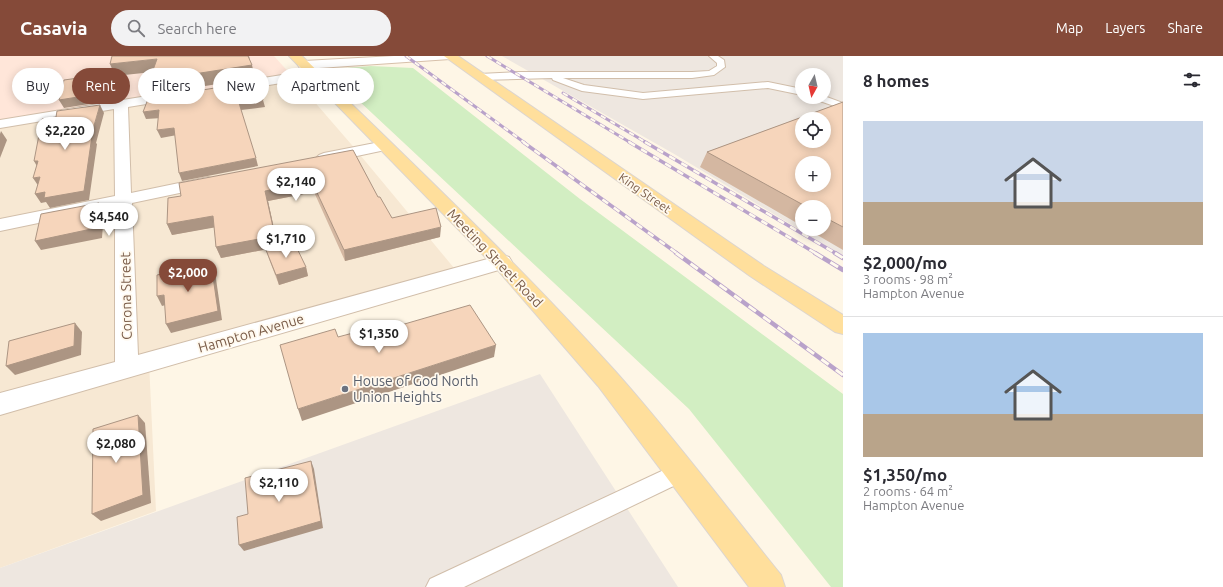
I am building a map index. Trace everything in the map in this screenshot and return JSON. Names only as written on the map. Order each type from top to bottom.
[{"type":"main road","name":"King Street","points":[[450,56],[757,271],[843,326]]},
{"type":"main road","name":"Meeting Street Road","points":[[304,65],[502,262],[607,379],[681,472],[769,587]]},
{"type":"street","points":[[269,75],[304,65],[450,56]]},
{"type":"street","points":[[0,124],[121,104]]},
{"type":"street","name":"Corona Street","points":[[121,104],[128,368]]},
{"type":"street","points":[[312,161],[385,146]]},
{"type":"street","points":[[0,225],[222,179]]},
{"type":"street","name":"Hampton Avenue","points":[[0,404],[502,262]]},
{"type":"lane","points":[[479,77],[551,75],[692,75],[711,73],[721,67],[721,62],[713,56]]},
{"type":"lane","points":[[551,75],[582,88],[643,96],[768,85],[795,91]]},
{"type":"lane","points":[[831,102],[843,106]]},
{"type":"lane","points":[[438,587],[681,472]]},
{"type":"shaded area","points":[[0,56],[274,56],[285,68],[277,68],[277,80],[269,81],[269,68],[213,68],[213,90],[205,91],[205,68],[138,68],[138,102],[130,103],[130,68],[72,68],[72,104],[125,104],[0,124]]},
{"type":"shaded area","points":[[502,56],[843,56],[843,256],[810,236],[831,236],[831,200],[795,200],[795,227],[676,155]]},
{"type":"shaded area","points":[[277,80],[277,104],[316,104],[459,274],[149,362],[156,511],[0,568],[0,124],[138,102],[138,104],[205,104],[205,91],[213,90],[213,104],[269,104],[269,81]]},
{"type":"shaded area","points":[[540,374],[678,587],[0,587],[0,568]]},
{"type":"green space","points":[[371,66],[413,68],[580,199],[843,394],[843,587],[831,587],[689,409],[362,104],[374,104],[374,68],[347,68]]},
{"type":"building","points":[[112,56],[248,56],[252,65],[233,68],[213,68],[213,71],[205,72],[205,68],[154,68],[157,59],[110,64]]},
{"type":"building","points":[[72,79],[72,98],[64,99],[64,80]]},
{"type":"building","points":[[213,88],[213,104],[239,104],[256,158],[179,173],[174,128],[157,130],[159,110],[143,112],[146,104],[205,104],[205,90]]},
{"type":"building","points":[[843,102],[843,227],[831,221],[831,200],[795,200],[707,152],[795,120],[795,148],[831,148],[831,112],[816,112]]},
{"type":"building","points":[[100,105],[91,136],[84,191],[44,198],[45,192],[35,194],[40,177],[33,178],[38,161],[34,161],[42,119],[56,117],[57,111]]},
{"type":"building","points":[[353,150],[378,197],[380,197],[392,218],[436,208],[441,227],[344,250],[312,182],[265,191],[275,236],[216,247],[213,216],[167,224],[168,198],[181,196],[179,183]]},
{"type":"building","points":[[99,203],[96,228],[35,241],[41,214]]},
{"type":"building","points":[[294,242],[306,267],[276,275],[266,250]]},
{"type":"building","points":[[211,263],[218,311],[166,324],[164,295],[157,296],[157,275]]},
{"type":"building","name":"House of God North Union Heights","points":[[470,305],[496,345],[298,409],[280,345],[335,329],[338,337],[368,329],[370,334]]},
{"type":"building","points":[[75,323],[74,346],[6,366],[9,341]]},
{"type":"building","points":[[138,415],[143,495],[92,514],[93,429]]},
{"type":"building","points":[[311,461],[321,521],[239,545],[237,517],[248,514],[245,478]]},
{"type":"railway","points":[[406,56],[525,143]]},
{"type":"railway","points":[[487,56],[631,143]]},
{"type":"railway","points":[[563,93],[647,143]]},
{"type":"railway","points":[[523,142],[678,254]]},
{"type":"railway","points":[[629,142],[817,254]]},
{"type":"railway","points":[[645,142],[837,254]]},
{"type":"railway","points":[[676,253],[843,375]]},
{"type":"railway","points":[[815,253],[843,270]]},
{"type":"railway","points":[[835,253],[843,258]]},
{"type":"place","name":"House of God North Union Heights","points":[[345,389]]}]
